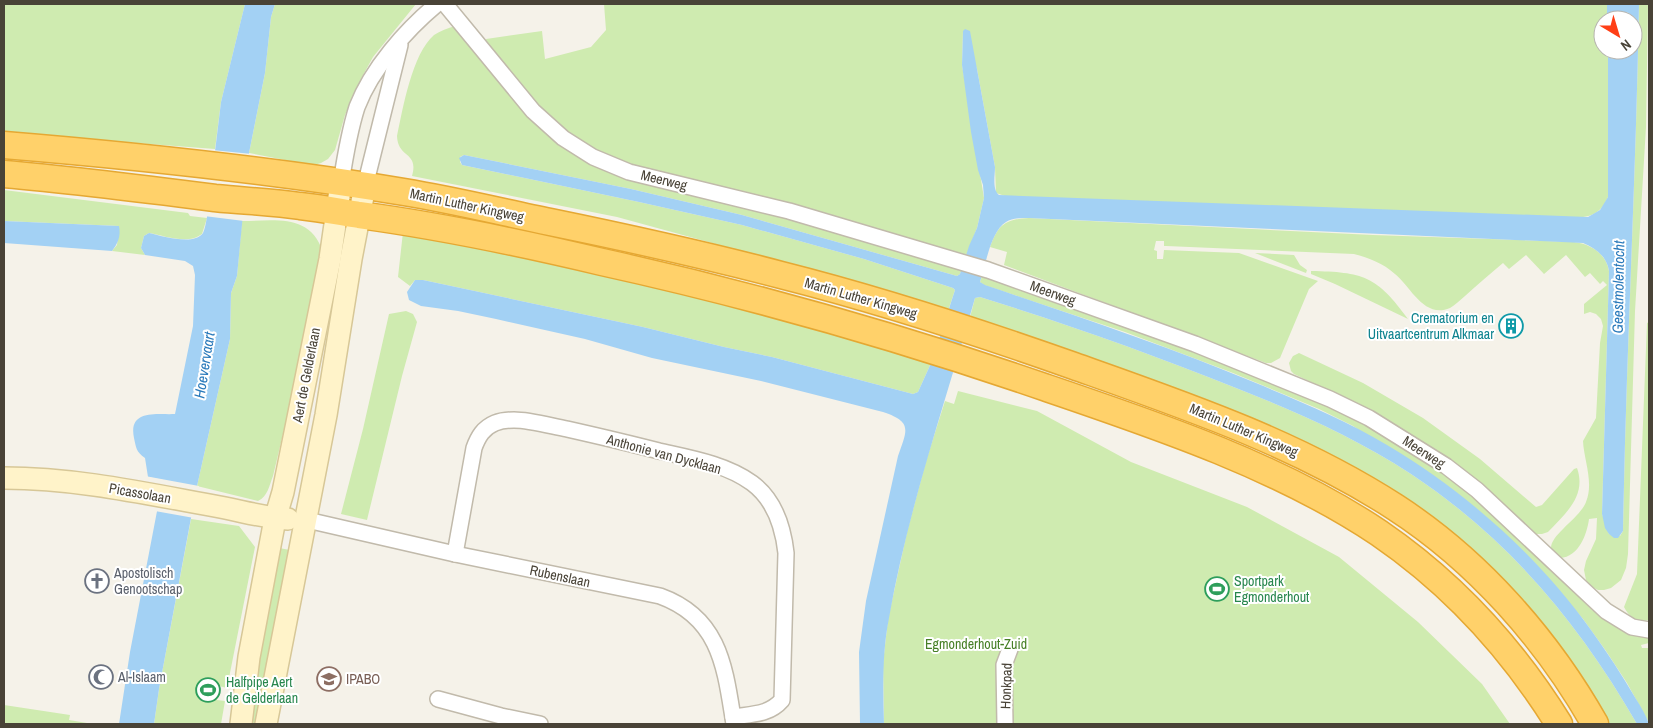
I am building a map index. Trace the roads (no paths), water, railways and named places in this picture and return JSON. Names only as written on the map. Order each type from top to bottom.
[{"type":"highway","name":"Martin Luther Kingweg","points":[[4,145],[205,163],[353,184],[419,194],[639,240],[784,275],[943,322],[1190,407],[1308,457],[1354,482],[1397,508],[1456,553],[1507,603],[1562,672],[1595,724]]},
{"type":"highway","name":"Martin Luther Kingweg","points":[[4,174],[299,206],[538,247],[757,299],[933,350],[1089,402],[1182,437],[1290,482],[1349,514],[1382,535],[1461,601],[1517,663],[1559,724]]},
{"type":"street","name":"Aert de Gelderlaan","points":[[353,184],[346,148],[358,106],[376,71],[420,19],[437,4]]},
{"type":"street","name":"Meerweg","points":[[445,4],[533,111],[563,138],[592,157],[629,172],[789,211],[988,270],[1195,344],[1330,399],[1369,418],[1415,446],[1477,490],[1606,611],[1632,627],[1649,630]]},
{"type":"street","name":"Aert de Gelderlaan","points":[[241,724],[249,657],[275,519],[285,482],[330,259],[348,213],[353,184],[402,39]]},
{"type":"street","name":"Aert de Gelderlaan","points":[[266,724],[307,520],[351,259],[348,213]]},
{"type":"street","name":"Anthonie van Dycklaan","points":[[455,554],[474,448],[479,434],[496,423],[514,420],[597,436],[718,466],[744,478],[762,492],[771,504],[778,516],[785,540],[782,700],[770,711],[733,721]]},
{"type":"street","name":"Picassolaan","points":[[4,478],[36,479],[140,492],[275,519],[307,520]]},
{"type":"street","name":"Rubenslaan","points":[[307,520],[455,554],[660,596],[675,601],[698,620],[719,650],[724,664],[733,721]]},
{"type":"street","name":"Honkpad","points":[[1004,724],[1004,665],[1010,649]]},
{"type":"street","points":[[438,699],[502,720],[540,724]]},
{"type":"water","name":"Hoevervaart","points":[[245,4],[275,4],[271,17],[265,73],[249,153],[237,276],[231,293],[230,339],[197,486],[154,724],[119,724],[130,652],[163,480],[148,477],[145,458],[136,447],[133,429],[135,422],[140,418],[153,414],[175,414],[193,326],[195,275],[193,266],[185,261],[145,255],[141,248],[144,236],[149,233],[185,240],[199,237],[204,231],[221,102]]},
{"type":"water","points":[[1607,4],[1639,4],[1639,10],[1607,10]]},
{"type":"water","name":"Geestmolentocht","points":[[965,29],[970,31],[995,167],[995,186],[999,195],[1588,217],[1600,210],[1608,197],[1608,60],[1638,60],[1623,531],[1618,538],[1614,538],[1605,528],[1602,514],[1609,271],[1606,261],[1600,254],[1583,243],[1020,218],[1006,222],[996,233],[989,249],[980,282],[1223,369],[1356,427],[1416,463],[1472,504],[1524,551],[1547,576],[1570,602],[1603,647],[1640,705],[1649,724],[1637,724],[1591,651],[1539,585],[1479,526],[1411,474],[1348,437],[1259,397],[1109,340],[980,297],[975,298],[917,497],[897,577],[885,644],[884,724],[860,724],[859,652],[866,601],[898,456],[904,440],[905,428],[899,419],[883,412],[761,381],[652,358],[585,339],[458,311],[421,306],[409,300],[407,292],[415,280],[423,280],[643,327],[772,357],[913,394],[918,392],[932,361],[955,290],[953,288],[864,259],[742,225],[462,165],[459,158],[464,155],[631,189],[742,215],[957,276],[960,274],[977,228],[984,198],[983,185],[978,170],[971,132],[962,65],[963,31]]},
{"type":"water","points":[[4,221],[119,226],[120,230],[112,251],[4,243]]},
{"type":"place","name":"Crematorium en Uitvaartcentrum Alkmaar","points":[[1511,326]]},
{"type":"place","name":"Apostolisch Genootschap","points":[[97,581]]},
{"type":"place","name":"Sportpark Egmonderhout","points":[[1217,589]]},
{"type":"place","name":"Al-Islaam","points":[[101,677]]},
{"type":"place","name":"IPABO","points":[[329,679]]},
{"type":"place","name":"Halfpipe Aert de Gelderlaan","points":[[208,690]]},
{"type":"park label","name":"Egmonderhout-Zuid","points":[[976,644]]}]
